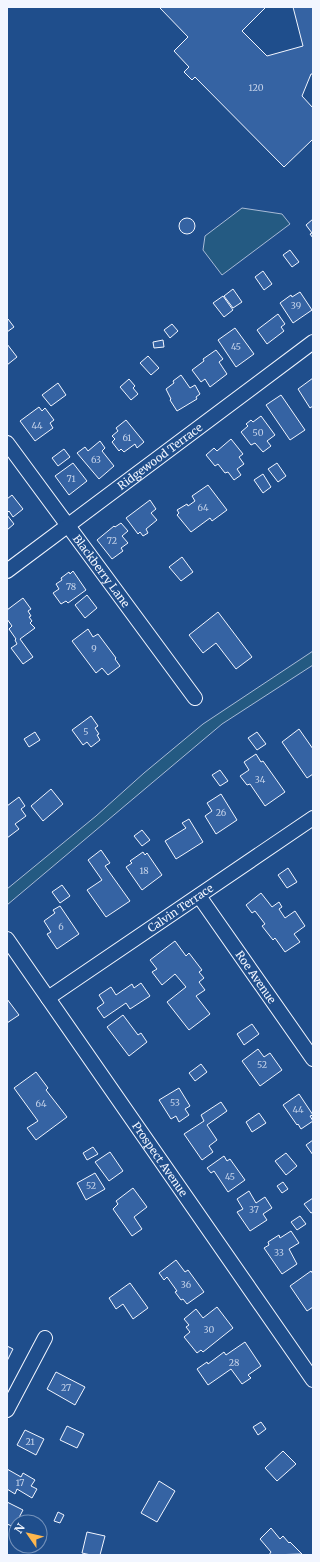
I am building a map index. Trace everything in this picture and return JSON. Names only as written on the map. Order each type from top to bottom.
[{"type":"street","name":"Ridgewood Terrace","points":[[7,571],[313,342]]},
{"type":"street","name":"Blackberry Lane","points":[[7,443],[195,698]]},
{"type":"street","name":"Calvin Terrace","points":[[48,998],[313,818]]},
{"type":"street","name":"Roe Avenue","points":[[199,896],[313,1059]]},
{"type":"street","name":"Prospect Avenue","points":[[7,939],[313,1380]]},
{"type":"street","points":[[7,1410],[45,1338]]},
{"type":"shaded area","points":[[242,208],[282,214],[290,224],[222,275],[203,250],[205,236]]},
{"type":"shaded area","points":[[313,651],[313,665],[222,724],[7,905],[7,889],[96,816],[144,773],[203,724]]},
{"type":"building","points":[[266,7],[242,31],[267,56],[303,46],[293,7],[313,7],[313,74],[311,74],[302,96],[313,108],[313,139],[284,167],[195,77],[192,80],[184,72],[189,67],[174,51],[188,37],[160,8]]},
{"type":"building","points":[[187,218],[194,223],[195,226],[190,233],[187,234],[180,229],[179,226],[184,219]]},
{"type":"building","points":[[313,219],[313,238],[310,234],[312,233],[306,225]]},
{"type":"building","points":[[290,250],[299,262],[292,267],[283,255]]},
{"type":"building","points":[[263,271],[272,284],[264,290],[255,277]]},
{"type":"building","points":[[233,289],[242,302],[233,308],[224,296]]},
{"type":"building","points":[[300,292],[312,310],[293,323],[280,303],[291,295],[292,297]]},
{"type":"building","points":[[223,296],[233,310],[224,317],[213,303]]},
{"type":"building","points":[[278,314],[285,324],[281,327],[284,331],[267,344],[257,330]]},
{"type":"building","points":[[8,319],[14,327],[7,332],[7,320]]},
{"type":"building","points":[[172,324],[178,331],[170,338],[164,330]]},
{"type":"building","points":[[235,328],[254,354],[236,367],[218,340]]},
{"type":"building","points":[[163,340],[164,347],[154,348],[153,342]]},
{"type":"building","points":[[7,344],[17,357],[7,365]]},
{"type":"building","points":[[216,350],[223,359],[219,362],[227,374],[210,387],[205,379],[201,382],[192,370],[204,361],[203,359]]},
{"type":"building","points":[[148,356],[159,368],[151,375],[140,363]]},
{"type":"building","points":[[181,375],[190,388],[195,385],[200,394],[196,397],[197,399],[177,411],[170,400],[171,399],[166,389]]},
{"type":"building","points":[[313,378],[313,406],[310,408],[298,389]]},
{"type":"building","points":[[129,379],[135,386],[133,388],[138,394],[131,400],[120,387]]},
{"type":"building","points":[[58,383],[66,395],[51,406],[42,395]]},
{"type":"building","points":[[281,395],[305,430],[290,440],[266,405]]},
{"type":"building","points":[[39,407],[42,411],[45,408],[54,420],[50,423],[53,428],[35,441],[20,421]]},
{"type":"building","points":[[261,416],[275,435],[267,441],[271,446],[263,452],[255,443],[251,445],[241,432],[248,426],[246,424],[251,420],[253,422]]},
{"type":"building","points":[[126,420],[144,442],[137,448],[135,444],[124,452],[121,449],[119,451],[112,442],[115,439],[112,436],[118,431],[116,428]]},
{"type":"building","points":[[231,439],[243,454],[239,457],[244,464],[237,469],[241,475],[234,480],[228,472],[225,473],[218,464],[215,466],[206,455],[214,448],[217,451]]},
{"type":"building","points":[[100,441],[105,448],[102,451],[114,466],[99,479],[77,453],[85,447],[88,451]]},
{"type":"building","points":[[64,449],[70,457],[58,466],[52,458]]},
{"type":"building","points":[[73,463],[87,481],[69,495],[55,476]]},
{"type":"building","points":[[277,463],[286,476],[278,482],[268,469]]},
{"type":"building","points":[[263,474],[271,487],[263,493],[254,480]]},
{"type":"building","points":[[208,485],[227,510],[212,521],[210,518],[191,532],[177,515],[179,513],[177,510],[187,504],[188,506],[195,501],[192,496]]},
{"type":"building","points":[[12,495],[23,509],[13,517],[9,511],[7,513],[7,499]]},
{"type":"building","points":[[150,500],[156,509],[151,513],[157,520],[146,529],[148,533],[143,536],[140,532],[138,534],[126,518]]},
{"type":"building","points":[[7,515],[14,524],[7,530]]},
{"type":"building","points":[[121,523],[128,531],[122,536],[128,543],[121,548],[123,551],[112,559],[97,540],[114,526],[115,527]]},
{"type":"building","points":[[182,557],[193,572],[181,581],[169,567]]},
{"type":"building","points":[[73,571],[86,590],[68,603],[66,601],[61,604],[53,593],[59,589],[56,584],[62,580],[61,578]]},
{"type":"building","points":[[87,595],[97,608],[85,618],[75,605]]},
{"type":"building","points":[[23,598],[31,609],[28,611],[31,616],[29,617],[32,621],[30,623],[35,628],[20,639],[33,657],[23,664],[11,648],[17,644],[16,639],[9,629],[12,626],[7,619],[7,610]]},
{"type":"building","points":[[218,612],[252,657],[236,669],[216,643],[203,653],[189,635]]},
{"type":"building","points":[[88,629],[93,637],[98,634],[116,658],[115,659],[120,666],[108,675],[102,668],[96,673],[72,641]]},
{"type":"building","points":[[91,716],[98,726],[95,728],[99,734],[97,735],[100,740],[91,747],[87,742],[83,745],[72,730]]},
{"type":"building","points":[[299,729],[313,749],[313,774],[307,778],[282,742]]},
{"type":"building","points":[[35,732],[40,740],[29,747],[24,739]]},
{"type":"building","points":[[257,732],[266,744],[257,750],[248,738]]},
{"type":"building","points":[[256,754],[261,762],[263,761],[285,792],[265,806],[250,784],[247,785],[240,776],[249,770],[244,762]]},
{"type":"building","points":[[220,770],[228,781],[220,786],[212,775]]},
{"type":"building","points":[[51,789],[63,804],[43,821],[31,806]]},
{"type":"building","points":[[221,794],[237,820],[216,834],[205,816],[212,811],[207,803]]},
{"type":"building","points":[[19,797],[25,806],[21,809],[26,816],[15,824],[19,829],[7,838],[7,806]]},
{"type":"building","points":[[189,819],[203,842],[176,859],[165,841],[186,828],[182,823]]},
{"type":"building","points":[[142,830],[150,840],[142,846],[134,836]]},
{"type":"building","points":[[101,850],[110,863],[105,866],[130,901],[106,917],[87,890],[102,880],[88,860]]},
{"type":"building","points":[[143,852],[145,855],[147,853],[162,875],[142,890],[126,867],[132,863],[130,861]]},
{"type":"building","points":[[288,868],[297,882],[287,888],[278,875]]},
{"type":"building","points":[[62,885],[70,896],[60,903],[52,892]]},
{"type":"building","points":[[261,893],[272,907],[279,902],[282,907],[279,909],[285,918],[295,911],[305,926],[294,934],[300,942],[285,952],[275,938],[273,940],[262,926],[265,924],[255,911],[252,913],[246,905]]},
{"type":"building","points":[[60,906],[79,934],[57,949],[47,934],[51,932],[44,921],[55,913],[53,910]]},
{"type":"building","points":[[175,941],[186,956],[189,953],[202,970],[199,972],[204,978],[199,982],[205,990],[196,996],[210,1014],[189,1030],[167,1002],[186,987],[175,974],[162,985],[152,972],[157,969],[150,960]]},
{"type":"building","points":[[141,983],[150,996],[130,1009],[126,1003],[104,1018],[97,1008],[104,1003],[99,995],[111,987],[116,995],[132,984],[134,988]]},
{"type":"building","points":[[7,999],[19,1015],[7,1023]]},
{"type":"building","points":[[123,1015],[138,1035],[141,1033],[147,1042],[129,1056],[107,1027]]},
{"type":"building","points":[[252,1024],[259,1034],[244,1045],[237,1034]]},
{"type":"building","points":[[258,1049],[264,1057],[270,1053],[282,1070],[260,1086],[242,1061]]},
{"type":"building","points":[[201,1064],[207,1072],[195,1081],[189,1073]]},
{"type":"building","points":[[36,1072],[48,1088],[46,1090],[67,1117],[36,1140],[27,1128],[38,1121],[14,1088]]},
{"type":"building","points":[[179,1088],[190,1106],[185,1109],[189,1115],[179,1122],[176,1116],[171,1119],[159,1100]]},
{"type":"building","points":[[299,1094],[313,1115],[310,1116],[313,1121],[301,1129],[283,1105]]},
{"type":"building","points":[[221,1102],[227,1111],[207,1125],[217,1140],[209,1146],[213,1152],[202,1160],[184,1134],[204,1121],[201,1115]]},
{"type":"building","points":[[259,1113],[266,1123],[252,1132],[246,1122]]},
{"type":"building","points":[[313,1140],[313,1155],[306,1145]]},
{"type":"building","points":[[93,1147],[98,1154],[87,1160],[83,1153]]},
{"type":"building","points":[[110,1152],[123,1171],[109,1181],[95,1162]]},
{"type":"building","points":[[286,1153],[297,1166],[286,1175],[275,1161]]},
{"type":"building","points":[[224,1156],[227,1161],[230,1159],[245,1180],[228,1192],[214,1171],[211,1173],[207,1168]]},
{"type":"building","points":[[95,1173],[105,1189],[86,1200],[77,1183]]},
{"type":"building","points":[[283,1182],[288,1189],[282,1193],[277,1186]]},
{"type":"building","points":[[133,1188],[147,1207],[134,1217],[142,1229],[132,1236],[113,1209],[118,1204],[116,1201]]},
{"type":"building","points":[[249,1191],[256,1203],[265,1197],[272,1208],[263,1214],[267,1220],[250,1231],[237,1212],[243,1209],[237,1199]]},
{"type":"building","points":[[313,1198],[313,1212],[311,1213],[304,1204]]},
{"type":"building","points":[[300,1216],[306,1224],[297,1230],[291,1222]]},
{"type":"building","points":[[291,1231],[299,1243],[289,1249],[297,1264],[282,1274],[264,1248],[269,1245],[268,1242],[279,1235],[280,1238]]},
{"type":"building","points":[[176,1260],[185,1272],[188,1270],[204,1292],[187,1304],[183,1299],[181,1300],[175,1292],[177,1291],[167,1277],[164,1280],[159,1273]]},
{"type":"building","points":[[311,1271],[313,1274],[313,1307],[307,1311],[290,1286]]},
{"type":"building","points":[[130,1283],[148,1308],[133,1319],[123,1304],[116,1309],[109,1298]]},
{"type":"building","points":[[217,1307],[233,1328],[203,1352],[201,1350],[197,1353],[184,1337],[190,1332],[186,1327],[189,1325],[184,1319],[196,1309],[203,1318]]},
{"type":"building","points":[[245,1342],[261,1366],[248,1375],[251,1378],[242,1384],[231,1369],[208,1385],[197,1369],[207,1362],[208,1364],[224,1352],[226,1355]]},
{"type":"building","points":[[7,1346],[13,1349],[7,1361]]},
{"type":"building","points":[[56,1372],[85,1387],[75,1405],[47,1389]]},
{"type":"building","points":[[261,1422],[266,1429],[258,1435],[253,1427]]},
{"type":"building","points":[[67,1426],[84,1434],[77,1448],[60,1440]]},
{"type":"building","points":[[25,1430],[44,1439],[36,1455],[17,1445]]},
{"type":"building","points":[[283,1451],[296,1464],[277,1481],[265,1468]]},
{"type":"building","points":[[7,1469],[21,1477],[23,1473],[35,1480],[31,1486],[37,1489],[32,1498],[17,1489],[15,1494],[7,1489]]},
{"type":"building","points":[[159,1481],[175,1491],[157,1522],[141,1513]]},
{"type":"building","points":[[7,1502],[23,1510],[21,1514],[8,1514],[7,1524]]},
{"type":"building","points":[[58,1512],[64,1515],[60,1523],[54,1521]]},
{"type":"building","points":[[271,1528],[280,1539],[283,1536],[302,1554],[269,1555],[271,1552],[260,1539]]},
{"type":"building","points":[[87,1532],[105,1536],[100,1555],[82,1553]]}]
